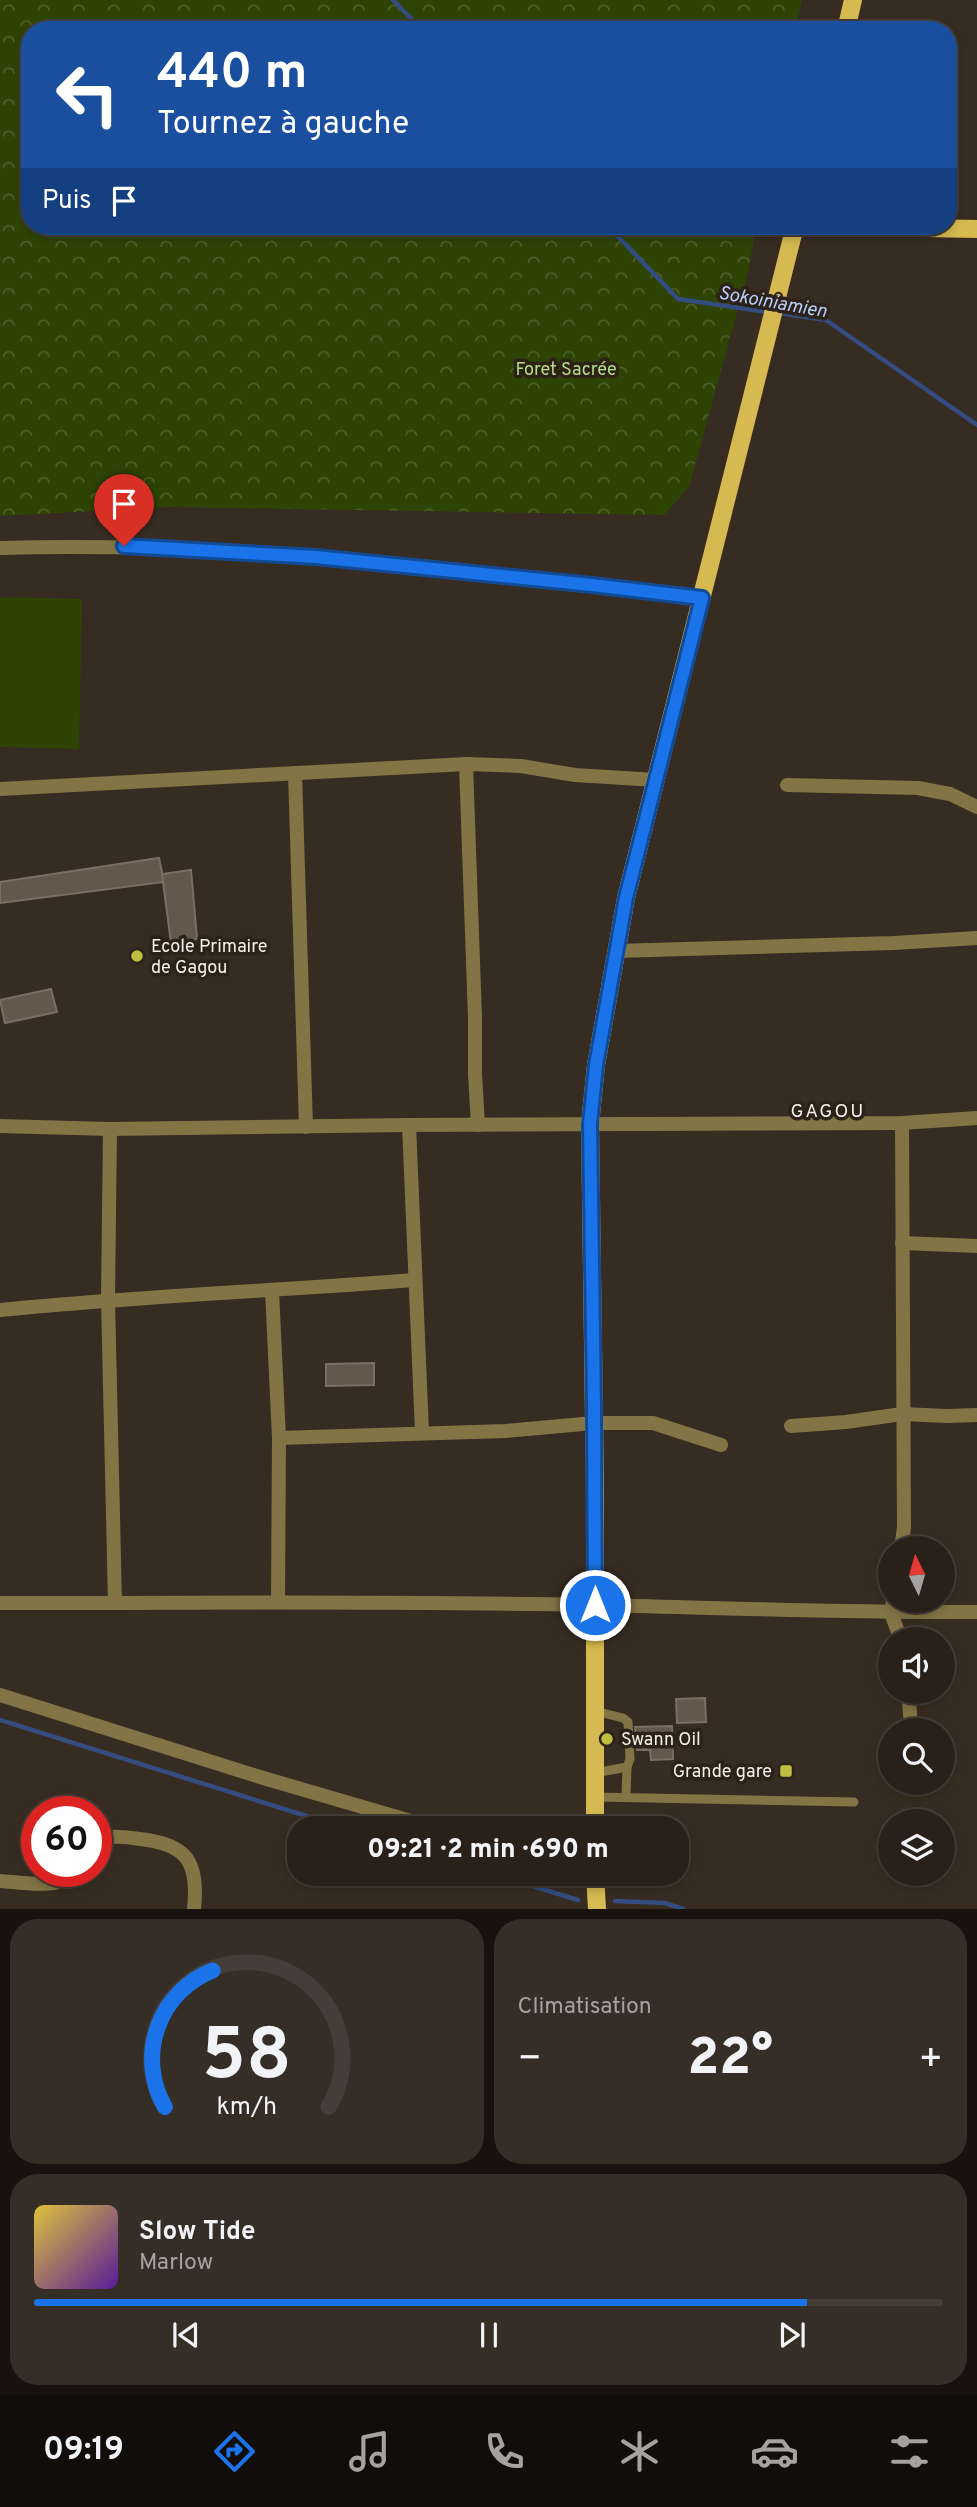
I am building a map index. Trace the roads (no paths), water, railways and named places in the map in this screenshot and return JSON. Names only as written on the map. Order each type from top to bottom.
[{"type":"main road","points":[[848,21],[853,0]]},
{"type":"main road","points":[[957,229],[977,229]]},
{"type":"main road","points":[[595,1816],[590,1124],[596,1065],[626,898],[793,235]]},
{"type":"main road","points":[[594,1886],[597,1909]]},
{"type":"street","points":[[0,548],[87,546],[242,552],[495,575],[702,598]]},
{"type":"street","points":[[466,764],[478,1125]]},
{"type":"street","points":[[0,789],[466,764],[521,766],[575,775],[656,780]]},
{"type":"street","points":[[295,773],[306,1127]]},
{"type":"street","points":[[787,785],[929,789],[950,794],[977,807]]},
{"type":"street","points":[[617,951],[977,938]]},
{"type":"street","points":[[0,1126],[110,1129],[902,1123],[977,1118]]},
{"type":"street","points":[[902,1123],[903,1536]]},
{"type":"street","points":[[409,1125],[422,1432]]},
{"type":"street","points":[[110,1129],[108,1299],[115,1603]]},
{"type":"street","points":[[902,1243],[977,1245]]},
{"type":"street","points":[[0,1310],[108,1299],[272,1291],[415,1280]]},
{"type":"street","points":[[272,1291],[279,1438],[278,1602]]},
{"type":"street","points":[[791,1426],[902,1414],[977,1415]]},
{"type":"street","points":[[279,1438],[506,1431],[594,1423],[653,1423],[721,1446]]},
{"type":"street","points":[[0,1603],[278,1602],[878,1607]]},
{"type":"street","points":[[956,1611],[977,1612]]},
{"type":"street","points":[[0,1695],[260,1777],[394,1816]]},
{"type":"street","points":[[112,1838],[158,1841],[173,1846],[187,1859],[196,1877],[194,1909]]},
{"type":"street","points":[[0,1881],[21,1882]]},
{"type":"lane","points":[[595,1711],[623,1718],[628,1722],[630,1759],[627,1767],[626,1797]]},
{"type":"lane","points":[[595,1773],[627,1767]]},
{"type":"lane","points":[[595,1797],[854,1802]]},
{"type":"waterway","name":"Sokoiniamien","points":[[393,0],[413,21]]},
{"type":"waterway","name":"Sokoiniamien","points":[[617,235],[678,299],[767,312]]},
{"type":"waterway","name":"Sokoiniamien","points":[[779,313],[826,320],[977,425]]},
{"type":"waterway","points":[[0,1720],[306,1816]]},
{"type":"waterway","points":[[533,1886],[578,1900]]},
{"type":"waterway","points":[[615,1901],[665,1903],[683,1909]]},
{"type":"place","name":"Ecole Primaire de Gagou","points":[[137,956]]},
{"type":"place","name":"Swann Oil","points":[[607,1739]]},
{"type":"place","name":"Grande gare","points":[[786,1771]]},
{"type":"district","name":"GAGOU","points":[[828,1110]]},
{"type":"park label","name":"Foret Sacrée","points":[[566,369]]}]
